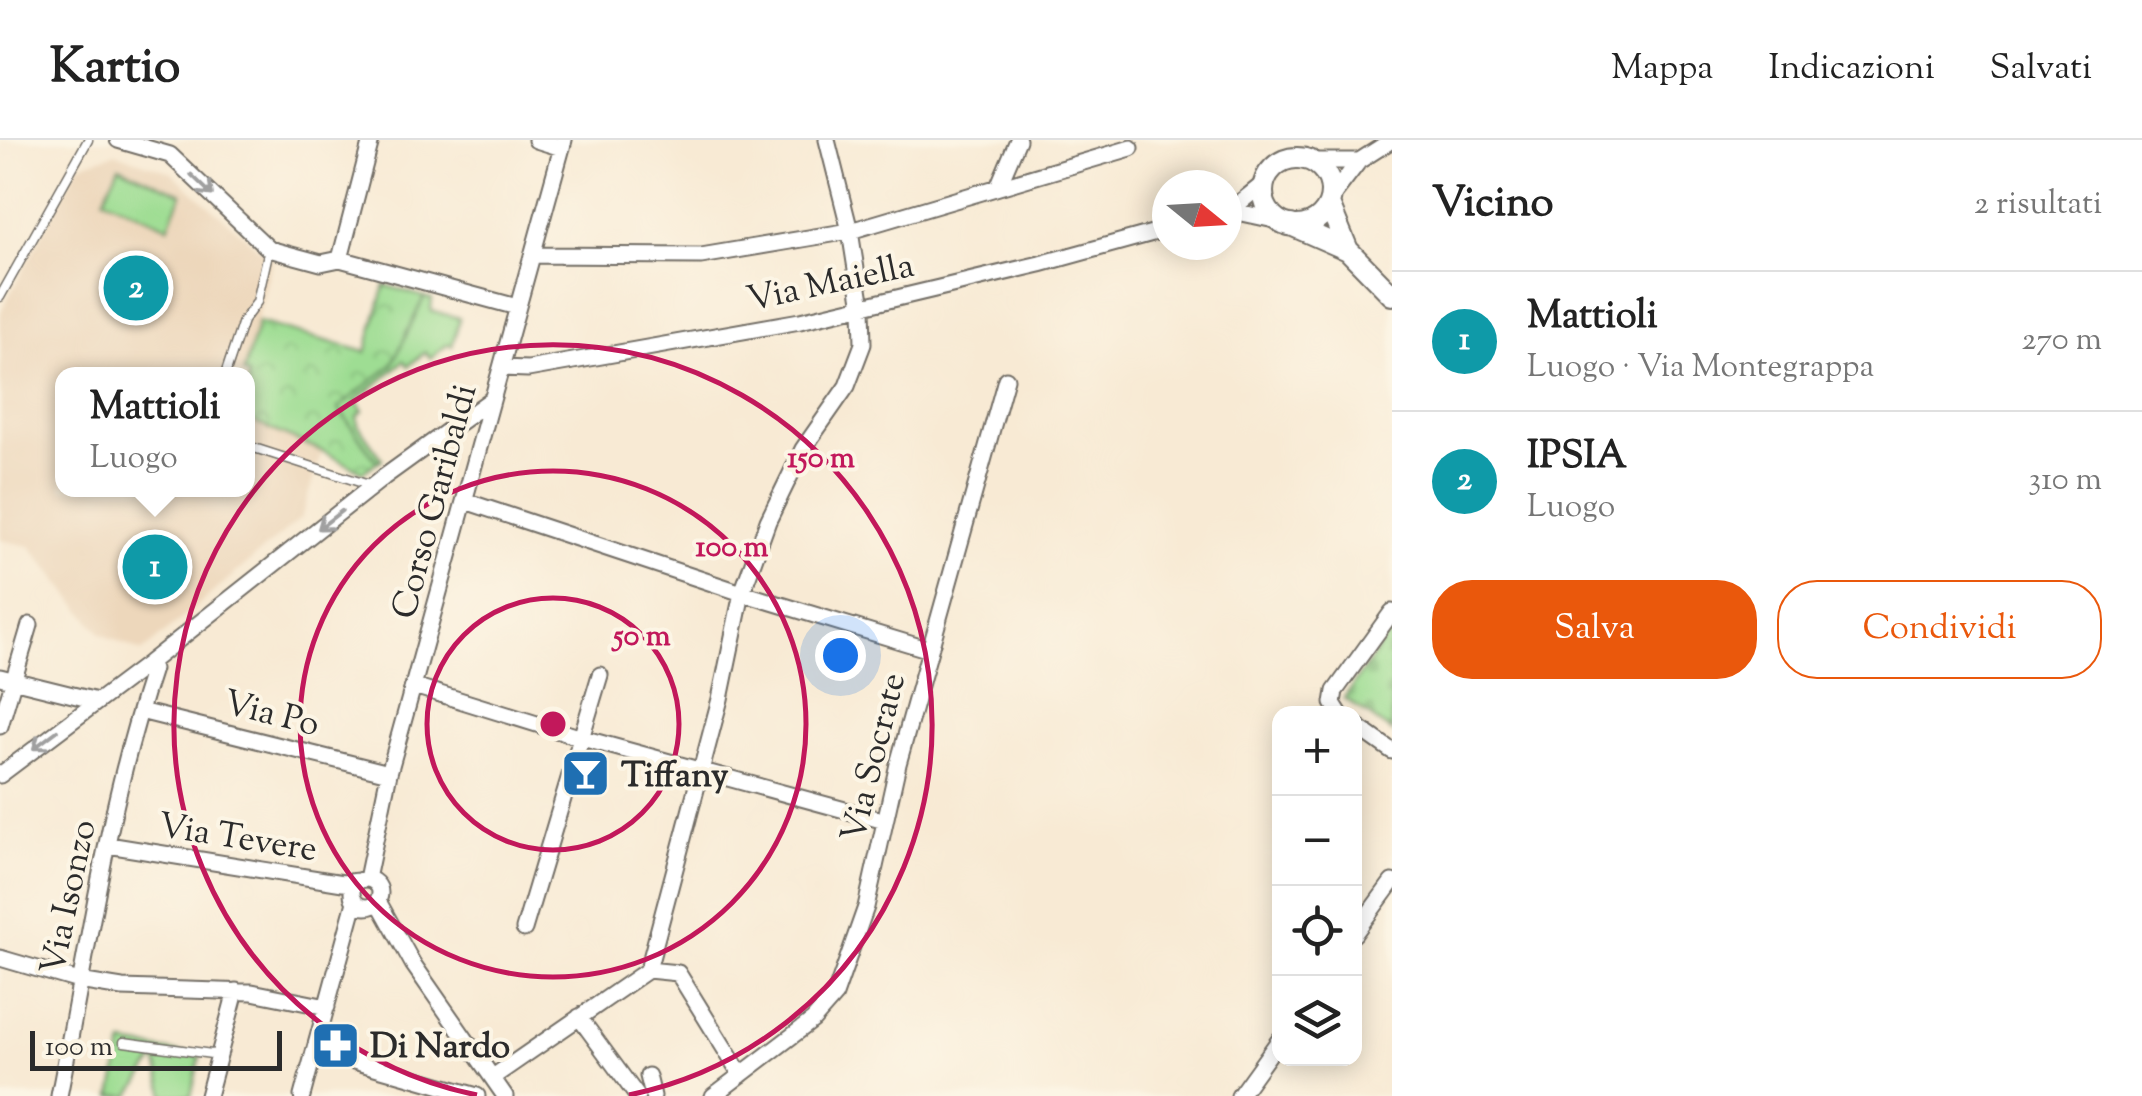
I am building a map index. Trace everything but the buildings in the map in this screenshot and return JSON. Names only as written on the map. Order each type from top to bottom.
[{"type":"street","points":[[118,140],[170,155],[269,249],[321,264],[340,259],[517,307]]},
{"type":"street","points":[[340,259],[371,140]]},
{"type":"street","points":[[536,140],[563,144]]},
{"type":"street","points":[[648,970],[720,699],[742,593],[768,521],[803,450],[847,386],[863,344],[862,306],[850,231],[827,140]]},
{"type":"street","points":[[998,187],[1018,140]]},
{"type":"street","points":[[1277,140],[1264,201],[1285,223],[1312,222],[1359,161],[1392,140]]},
{"type":"street","name":"Corso Garibaldi","points":[[363,880],[389,772],[563,144]]},
{"type":"street","points":[[532,256],[701,256],[850,231],[1132,148]]},
{"type":"street","points":[[1304,153],[1328,177],[1329,201],[1348,250]]},
{"type":"street","points":[[1242,201],[1281,161],[1304,153],[1359,161]]},
{"type":"street","points":[[1242,214],[1285,223],[1348,250],[1392,295]]},
{"type":"street","name":"Via Maiella","points":[[500,368],[547,366],[800,321],[1152,233]]},
{"type":"street","name":"Via Socrate","points":[[713,1096],[813,1020],[836,995],[866,907],[930,650],[1006,379]]},
{"type":"street","points":[[1,772],[492,399]]},
{"type":"street","points":[[465,501],[742,593],[930,650]]},
{"type":"street","points":[[1335,706],[1335,691],[1392,612]]},
{"type":"street","points":[[0,726],[7,679],[30,624]]},
{"type":"street","name":"Via Isonzo","points":[[59,1096],[108,845],[153,670],[149,663]]},
{"type":"street","points":[[524,929],[600,675]]},
{"type":"street","points":[[7,679],[96,702]]},
{"type":"street","points":[[124,682],[140,710]]},
{"type":"street","points":[[414,686],[582,738],[885,821]]},
{"type":"street","name":"Via Po","points":[[140,710],[389,772]]},
{"type":"street","points":[[1362,730],[1392,751]]},
{"type":"street","name":"Via Tevere","points":[[108,845],[343,883],[363,880]]},
{"type":"street","points":[[302,1096],[355,902],[352,893],[363,880],[378,885],[378,901],[413,964],[505,1096]]},
{"type":"street","points":[[1362,923],[1392,882]]},
{"type":"street","points":[[355,902],[367,907],[378,901]]},
{"type":"street","points":[[0,958],[79,981],[122,988],[236,991],[326,1007]]},
{"type":"street","points":[[493,1077],[648,970],[678,973],[741,1075]]},
{"type":"street","points":[[208,1096],[236,991]]},
{"type":"street","points":[[578,1017],[636,1096]]},
{"type":"street","points":[[315,1050],[433,1089],[477,1096]]},
{"type":"street","points":[[1239,1096],[1272,1050]]},
{"type":"street","points":[[648,1076],[653,1096]]},
{"type":"lane","points":[[0,297],[88,140]]},
{"type":"lane","points":[[228,367],[243,320],[257,302],[269,249]]},
{"type":"lane","points":[[255,448],[373,486]]},
{"type":"lane","points":[[124,1042],[219,1055]]},
{"type":"shaded area","points":[[116,153],[171,172],[267,256],[273,257],[245,367],[55,367],[55,497],[255,497],[255,423],[322,451],[301,518],[142,652],[101,634],[30,546],[0,540],[0,313],[79,165]]},
{"type":"green space","points":[[119,166],[182,194],[168,227],[104,198]]},
{"type":"green space","points":[[385,285],[424,297],[392,365],[338,408],[377,462],[363,472],[255,423],[255,367],[245,367],[258,322],[366,352]]},
{"type":"green space","points":[[424,297],[432,299],[431,311],[460,318],[452,346],[448,344],[431,358],[425,352],[409,366],[404,361],[356,401],[363,411],[357,416],[358,425],[382,459],[377,462],[338,408],[392,364]]},
{"type":"green space","points":[[1392,629],[1392,732],[1362,711],[1362,706],[1344,698]]},
{"type":"green space","points":[[123,1044],[200,1056],[191,1096],[165,1096],[156,1058],[130,1096],[112,1096]]},
{"type":"place","name":"IPSIA","points":[[136,288]]},
{"type":"place","name":"Mattioli","points":[[155,567]]},
{"type":"place","name":"Tiffany","points":[[586,774]]},
{"type":"place","name":"Di Nardo","points":[[335,1045]]}]
